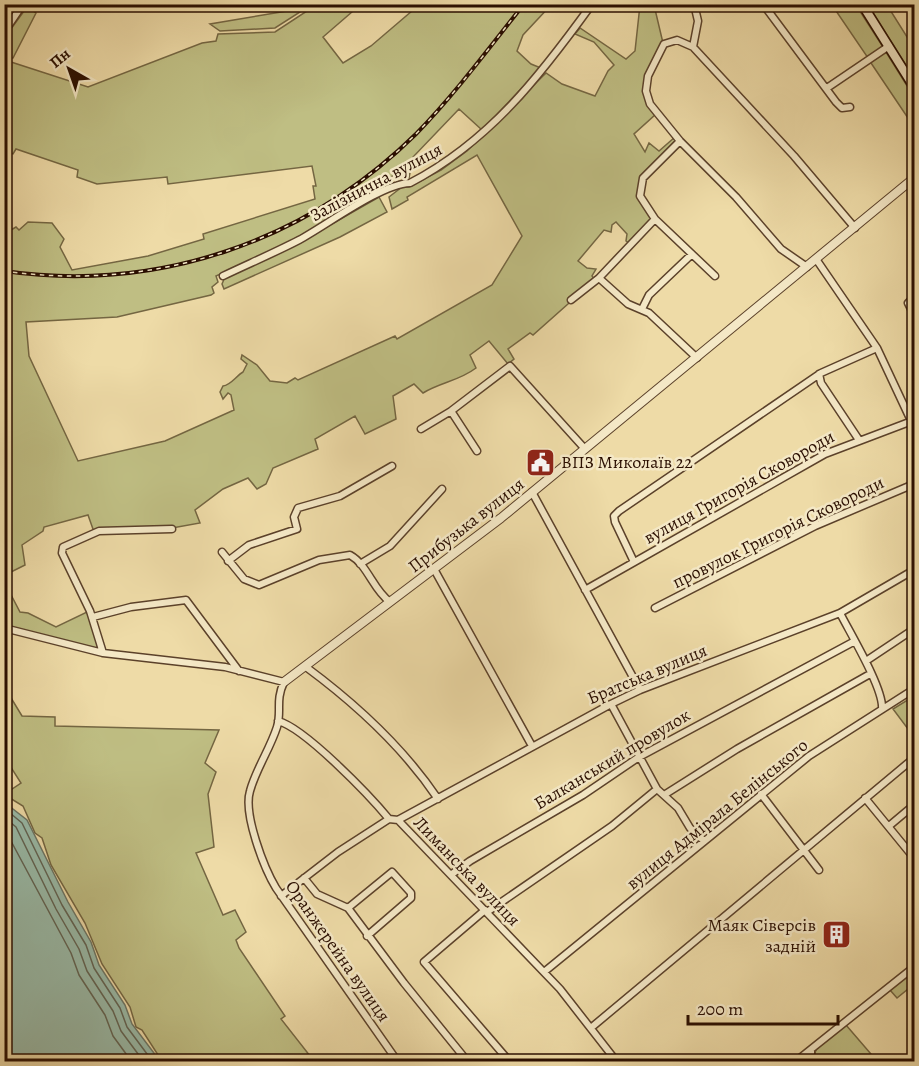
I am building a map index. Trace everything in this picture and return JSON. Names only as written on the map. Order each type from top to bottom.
[{"type":"main road","points":[[862,4],[915,87]]},
{"type":"street","points":[[4,32],[23,4]]},
{"type":"street","name":"Залізнична вулиця","points":[[223,276],[299,240],[381,192],[420,178],[465,149],[537,78],[592,4]]},
{"type":"street","points":[[693,46],[698,21],[694,4]]},
{"type":"street","points":[[763,4],[839,105],[850,107]]},
{"type":"street","points":[[807,267],[781,249],[730,191],[680,141],[650,104],[646,85],[659,50],[666,42],[677,40],[693,46],[794,156],[855,228]]},
{"type":"street","points":[[827,88],[889,46]]},
{"type":"street","points":[[680,141],[645,175],[641,184],[641,200],[655,219],[715,276]]},
{"type":"street","name":"Прибузька вулиця","points":[[284,682],[532,492],[915,178]]},
{"type":"street","points":[[571,300],[599,278],[607,266],[655,219]]},
{"type":"street","points":[[642,309],[649,295],[692,254]]},
{"type":"street","points":[[816,259],[877,348],[913,424]]},
{"type":"street","points":[[599,278],[628,304],[642,309],[697,358]]},
{"type":"street","points":[[913,298],[908,303],[915,315]]},
{"type":"street","points":[[634,562],[615,522],[616,514],[819,375],[877,348]]},
{"type":"street","points":[[421,429],[451,411],[510,366],[585,449]]},
{"type":"street","points":[[819,375],[821,383],[859,440]]},
{"type":"street","points":[[451,411],[477,451]]},
{"type":"street","name":"вулиця Григорія Сковороди","points":[[585,590],[818,458],[859,440],[913,424]]},
{"type":"street","points":[[228,561],[249,545],[297,529],[294,517],[298,508],[340,496],[392,466]]},
{"type":"street","name":"провулок Григорія Сковороди","points":[[655,608],[814,526],[915,484]]},
{"type":"street","points":[[360,564],[390,546],[442,489]]},
{"type":"street","points":[[532,492],[640,690]]},
{"type":"street","points":[[103,653],[93,617],[62,553],[63,547],[99,531],[172,529]]},
{"type":"street","points":[[222,552],[244,579],[259,585],[291,570],[341,555],[350,555],[360,564],[379,594],[390,602]]},
{"type":"street","points":[[434,569],[532,746]]},
{"type":"street","name":"Братська вулиця","points":[[398,820],[611,704],[640,690],[840,613],[915,570]]},
{"type":"street","points":[[93,617],[131,607],[187,600],[239,671]]},
{"type":"street","points":[[840,613],[866,661],[883,701],[882,709]]},
{"type":"street","points":[[4,628],[103,653],[214,666],[284,682]]},
{"type":"street","points":[[866,661],[915,629]]},
{"type":"street","name":"Балканський провулок","points":[[452,874],[470,861],[584,795],[639,757],[855,641]]},
{"type":"street","points":[[306,667],[364,713],[422,777],[438,799]]},
{"type":"street","points":[[664,795],[747,743],[870,674]]},
{"type":"street","name":"Оранжерейна вулиця","points":[[284,682],[278,697],[278,721],[248,799],[250,815],[261,853],[272,881],[281,896],[398,1062]]},
{"type":"street","name":"вулиця Адмірала Белінського","points":[[544,972],[626,908],[703,840],[809,756],[915,689]]},
{"type":"street","points":[[611,704],[657,789],[678,808],[690,828],[703,840]]},
{"type":"street","name":"Лиманська вулиця","points":[[278,721],[288,725],[313,745],[390,819],[398,820],[452,874],[544,972],[592,1027],[618,1062]]},
{"type":"street","points":[[592,1027],[915,758]]},
{"type":"street","points":[[510,1062],[424,962],[486,911],[612,826],[657,789]]},
{"type":"street","points":[[761,794],[819,870]]},
{"type":"street","points":[[865,798],[915,858]]},
{"type":"street","points":[[888,826],[915,805]]},
{"type":"street","points":[[281,896],[390,819]]},
{"type":"street","points":[[348,908],[392,872],[411,893],[411,898],[367,936]]},
{"type":"street","points":[[304,878],[317,894],[348,908],[367,936],[468,1062]]},
{"type":"street","points":[[795,1062],[915,967]]},
{"type":"street","points":[[811,1050],[811,1062]]},
{"type":"shaded area","points":[[298,5],[311,5],[275,28],[220,31],[210,24],[287,11]]},
{"type":"shaded area","points":[[316,5],[360,5],[323,37],[343,63],[371,46],[419,5],[522,5],[459,86],[525,5],[551,5],[523,35],[517,51],[531,64],[541,68],[482,130],[459,109],[413,157],[409,178],[396,173],[332,218],[216,276],[218,282],[212,287],[214,293],[211,295],[117,317],[26,322],[29,356],[78,461],[165,441],[234,410],[231,395],[228,393],[223,399],[220,392],[223,386],[229,384],[243,372],[247,364],[241,359],[242,355],[257,365],[270,381],[287,383],[295,378],[298,380],[395,336],[397,339],[492,285],[522,236],[477,155],[407,197],[408,200],[392,209],[389,197],[402,187],[409,187],[441,170],[467,151],[546,73],[562,84],[595,96],[608,71],[614,65],[594,42],[575,34],[580,28],[626,59],[635,51],[640,5],[654,5],[663,43],[645,85],[656,114],[634,134],[645,152],[649,143],[659,151],[675,137],[676,140],[645,175],[639,190],[653,217],[629,243],[626,241],[627,234],[616,222],[612,225],[611,232],[604,230],[578,261],[587,268],[596,269],[592,276],[595,280],[533,335],[530,333],[508,349],[514,359],[508,364],[489,341],[470,355],[476,368],[470,372],[423,393],[414,384],[393,396],[396,419],[365,434],[355,416],[315,439],[318,449],[273,468],[266,484],[257,489],[248,478],[223,489],[195,510],[200,523],[172,528],[94,532],[88,515],[44,527],[43,531],[22,545],[25,565],[5,575],[4,234],[16,227],[19,230],[28,222],[52,223],[64,239],[60,247],[72,270],[148,256],[204,239],[203,234],[315,199],[313,186],[316,186],[312,166],[168,184],[167,177],[97,184],[77,177],[78,170],[16,149],[13,154],[5,152],[5,69],[8,70],[11,62],[88,87],[202,43],[216,41],[218,34],[275,32]]},
{"type":"shaded area","points":[[832,5],[856,5],[883,47],[868,58]]},
{"type":"shaded area","points":[[868,5],[887,5],[914,48],[914,78]]},
{"type":"shaded area","points":[[27,7],[36,13],[13,58],[5,58],[5,37]]},
{"type":"shaded area","points":[[886,52],[914,97],[914,127],[869,60]]},
{"type":"shaded area","points":[[379,197],[387,212],[340,237],[224,289],[222,284],[225,277],[300,242]]},
{"type":"shaded area","points":[[8,589],[20,612],[28,613],[56,627],[89,611],[100,649],[5,626],[4,590]]},
{"type":"shaded area","points":[[5,688],[22,716],[55,717],[55,726],[219,730],[205,763],[216,772],[208,794],[214,847],[196,853],[223,915],[235,910],[246,932],[236,940],[239,948],[285,1016],[281,1019],[314,1061],[164,1062],[160,1058],[142,1030],[136,1027],[130,1007],[102,964],[85,923],[51,865],[42,838],[35,833],[23,806],[5,795],[5,787],[9,791],[21,783],[5,758]]},
{"type":"shaded area","points":[[914,696],[914,737],[893,709]]},
{"type":"shaded area","points":[[908,975],[914,984],[897,998],[890,990]]},
{"type":"shaded area","points":[[846,1025],[877,1061],[812,1062],[817,1047]]},
{"type":"water","points":[[4,802],[27,820],[91,942],[99,965],[125,1005],[132,1024],[160,1061],[5,1061]]},
{"type":"railway","points":[[4,271],[61,276],[117,274],[173,266],[226,251],[278,231],[327,204],[373,172],[416,134],[458,87],[524,4]]},
{"type":"place","name":"ВПЗ Миколаїв 22","points":[[540,462]]},
{"type":"place","name":"Маяк Сіверсів задній","points":[[837,935]]}]
